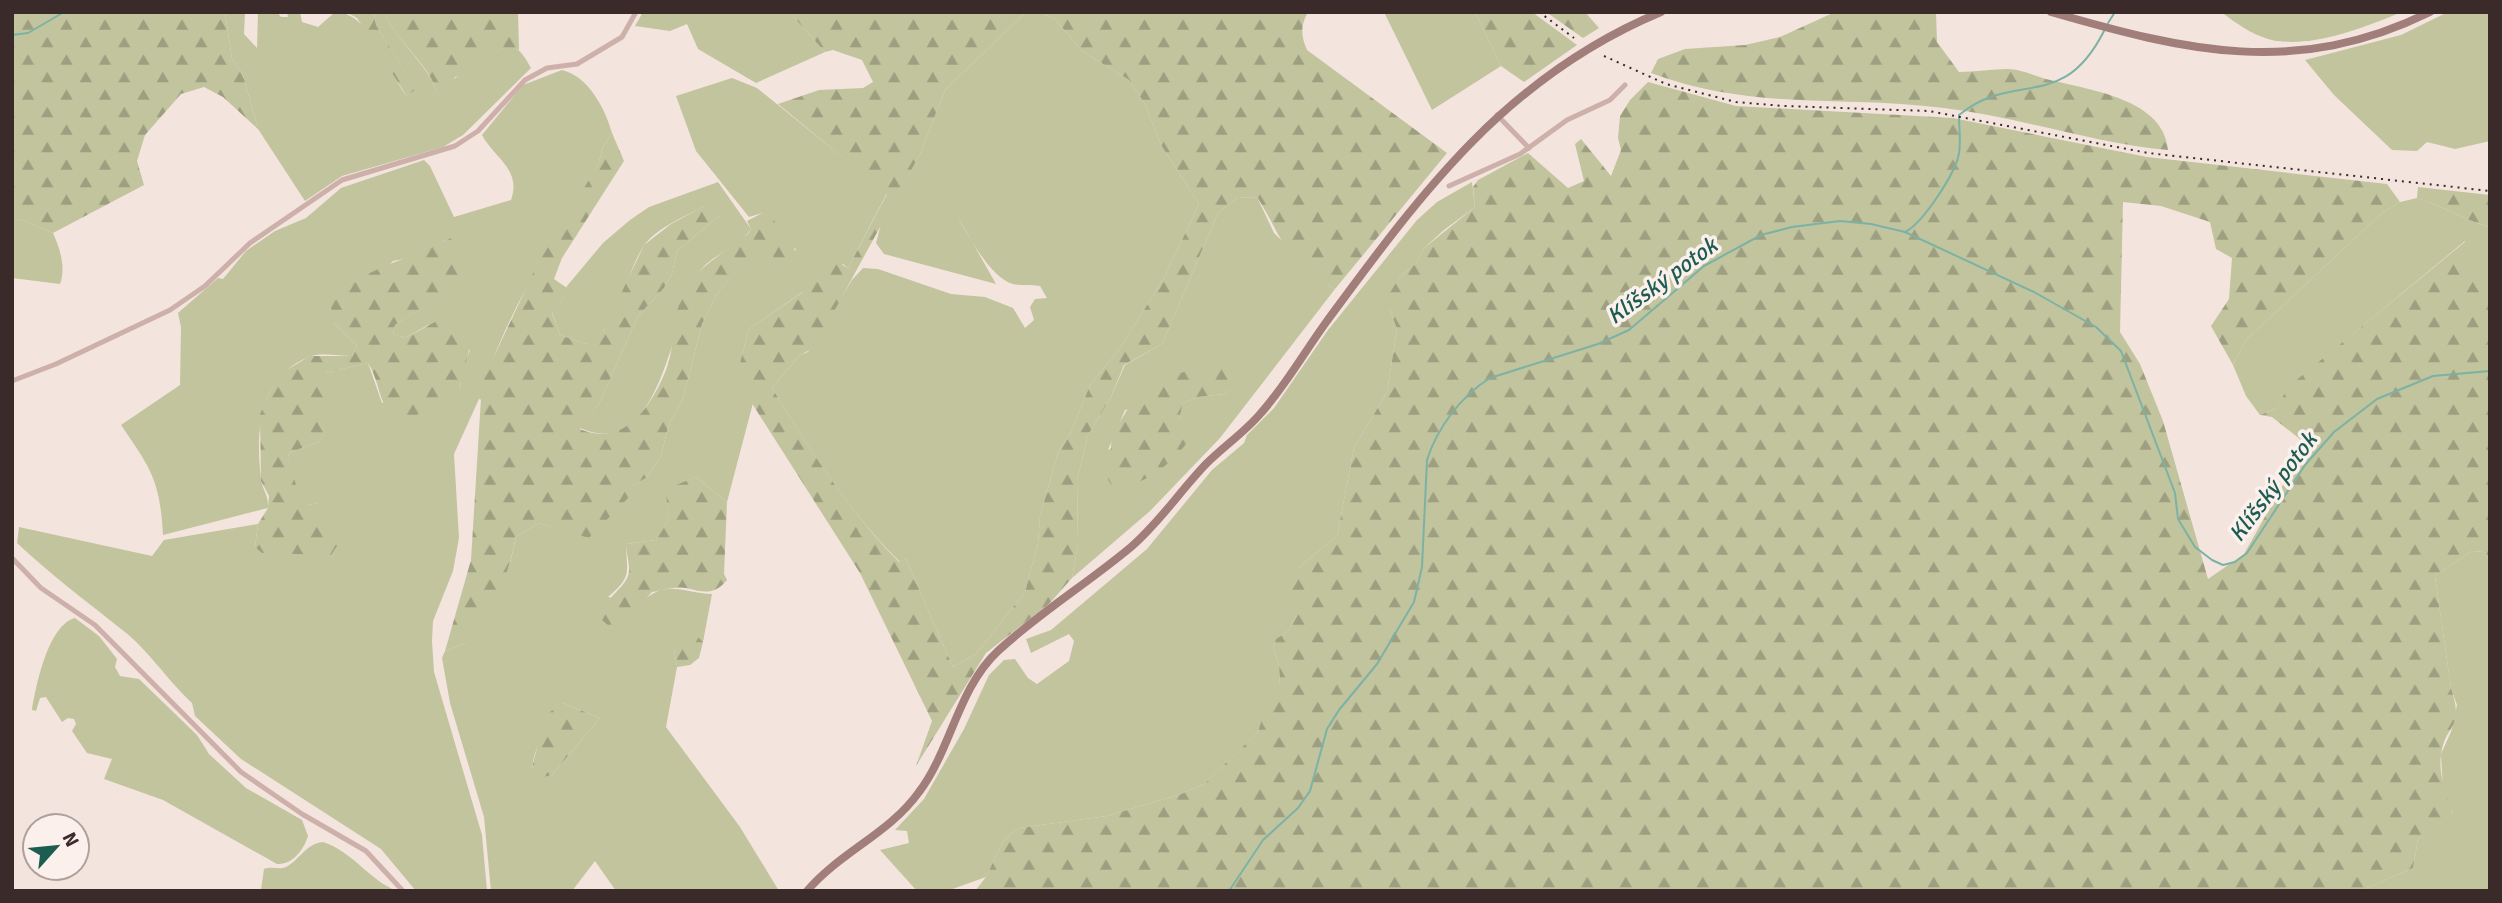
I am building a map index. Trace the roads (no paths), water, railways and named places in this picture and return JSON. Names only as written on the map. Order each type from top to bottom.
[{"type":"main road","points":[[807,891],[825,873],[886,829],[908,807],[929,779],[962,707],[992,657],[1138,540],[1207,463],[1262,412],[1332,314],[1430,189],[1497,115],[1572,57],[1661,12]]},
{"type":"main road","points":[[2051,12],[2157,42],[2200,50],[2251,53],[2295,51],[2345,42],[2430,12]]},
{"type":"street","points":[[12,381],[131,330],[170,310],[205,286],[250,243],[342,180],[455,146],[478,131],[525,80],[547,68],[577,64],[622,37],[636,12]]},
{"type":"street","points":[[1449,186],[1507,161],[1567,120],[1610,100],[1625,85]]},
{"type":"street","points":[[1497,115],[1529,148]]},
{"type":"street","points":[[12,558],[41,588],[95,625],[241,772],[302,814],[366,851],[404,891]]},
{"type":"waterway","points":[[12,35],[28,33],[64,12]]},
{"type":"waterway","points":[[2108,23],[2115,12]]},
{"type":"waterway","points":[[1905,232],[1929,209],[1952,173],[1959,153],[1959,115],[2000,94],[2055,82],[2072,73],[2088,57],[2104,31]]},
{"type":"waterway","name":"Klíšský potok","points":[[1229,891],[1263,840],[1298,808],[1310,791],[1327,729],[1377,664],[1414,602],[1422,567],[1427,460],[1437,436],[1451,414],[1469,394],[1490,378],[1598,344],[1629,330],[1704,266],[1761,235],[1792,227],[1840,221],[1871,224],[1905,232],[2034,292],[2096,327],[2121,351],[2175,493],[2178,519],[2195,547],[2223,565],[2235,562],[2247,553],[2305,465],[2334,432],[2377,399],[2433,376],[2490,371]]},
{"type":"railway","points":[[1539,12],[1574,38]]},
{"type":"railway","points":[[1604,56],[1666,84],[1736,102],[1929,111],[2148,153],[2490,191]]}]
